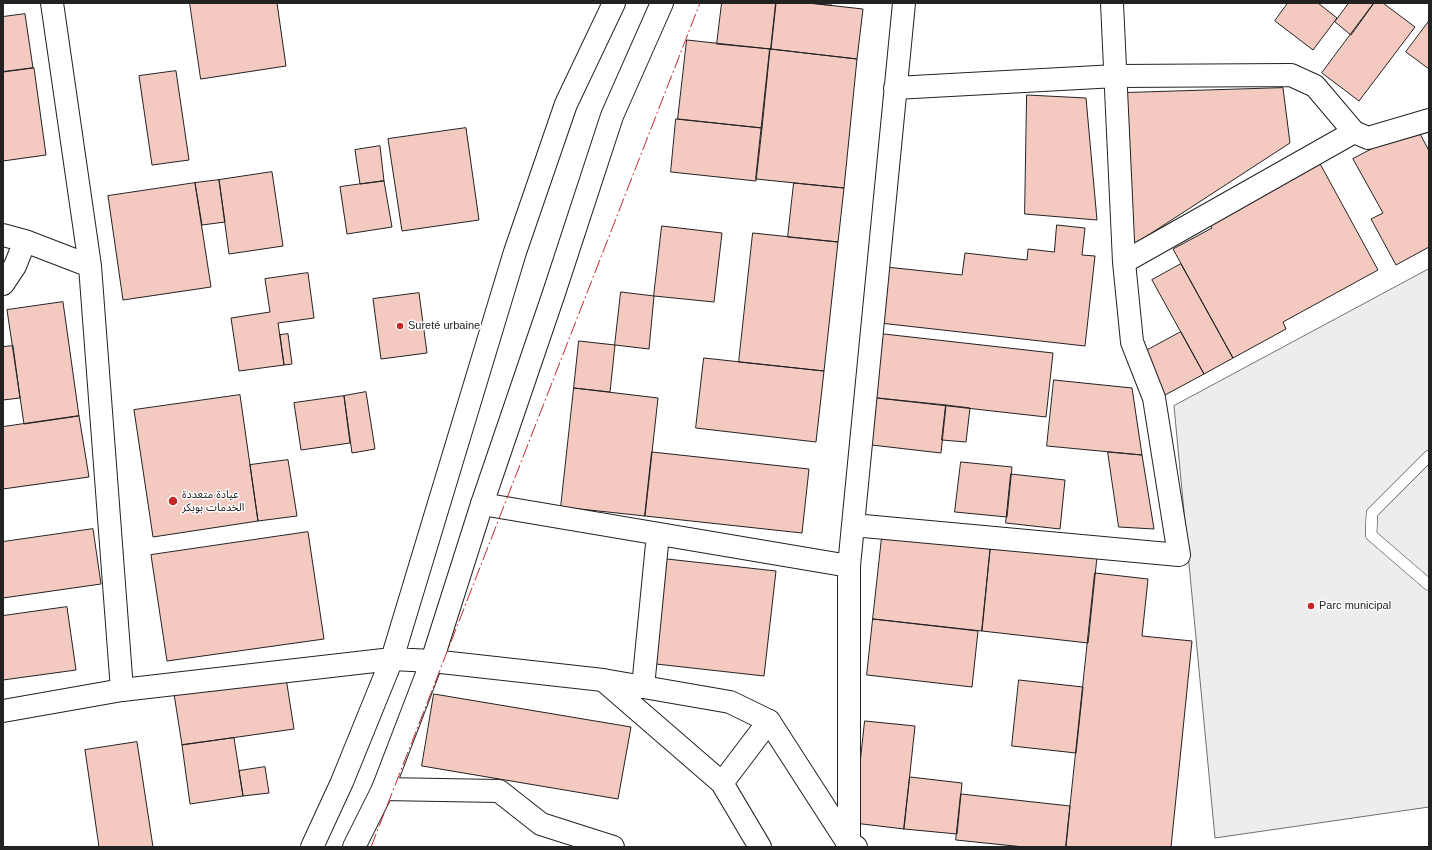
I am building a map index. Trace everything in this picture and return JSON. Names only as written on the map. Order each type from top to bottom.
[{"type":"street","points":[[52,3],[90,266],[122,690]]},
{"type":"street","points":[[312,847],[342,782],[392,660],[515,252],[566,104],[614,3]]},
{"type":"street","points":[[354,847],[383,789],[432,661],[482,504],[552,301],[612,116],[662,3]]},
{"type":"street","points":[[850,846],[849,566],[904,3]]},
{"type":"street","points":[[853,525],[1179,555],[1154,398],[1132,342],[1124,262],[1112,3]]},
{"type":"street","points":[[895,88],[1116,76],[1291,76],[1315,86],[1354,132],[1368,138],[1429,120]]},
{"type":"street","points":[[1124,262],[1354,132]]},
{"type":"street","points":[[3,235],[25,241],[90,266]]},
{"type":"street","points":[[3,284],[15,266],[25,241]]},
{"type":"street","points":[[482,504],[849,566]]},
{"type":"street","points":[[643,687],[658,534]]},
{"type":"street","points":[[3,711],[122,690],[392,660],[432,661],[603,680],[730,702],[770,722],[850,846]]},
{"type":"street","points":[[603,680],[722,782],[760,847]]},
{"type":"street","points":[[722,782],[770,722]]},
{"type":"street","points":[[383,789],[499,790],[540,824],[613,847]]},
{"type":"lane","points":[[1429,456],[1372,513],[1371,535],[1429,585]]},
{"type":"shaded area","name":"Parc municipal","points":[[1429,269],[1429,807],[1215,838],[1174,406]]},
{"type":"building","points":[[190,3],[277,3],[286,66],[201,79]]},
{"type":"building","points":[[722,3],[776,3],[771,49],[717,44]]},
{"type":"building","points":[[776,3],[809,3],[863,9],[857,59],[771,49]]},
{"type":"building","points":[[809,3],[831,3],[831,5]]},
{"type":"building","points":[[1288,3],[1318,3],[1337,18],[1313,50],[1275,21]]},
{"type":"building","points":[[1349,3],[1374,3],[1351,35],[1335,22]]},
{"type":"building","points":[[1374,3],[1383,3],[1415,27],[1359,101],[1322,73]]},
{"type":"building","points":[[25,14],[33,68],[3,72],[3,17]]},
{"type":"building","points":[[1429,21],[1429,69],[1406,52]]},
{"type":"building","points":[[687,40],[770,49],[762,128],[678,119]]},
{"type":"building","points":[[770,49],[857,59],[844,188],[756,179]]},
{"type":"building","points":[[34,68],[46,155],[3,161],[3,72]]},
{"type":"building","points":[[176,71],[189,160],[152,165],[139,76]]},
{"type":"building","points":[[1283,88],[1290,143],[1130,247],[1124,93]]},
{"type":"building","points":[[1027,95],[1086,98],[1097,220],[1025,214]]},
{"type":"building","points":[[676,119],[762,128],[756,181],[671,172]]},
{"type":"building","points":[[1416,126],[1429,151],[1429,247],[1396,265],[1371,219],[1383,213],[1353,159]]},
{"type":"building","points":[[466,128],[479,220],[402,231],[388,139]]},
{"type":"building","points":[[380,146],[384,181],[360,184],[355,150]]},
{"type":"building","points":[[1318,160],[1378,270],[1283,322],[1286,329],[1233,358],[1173,249],[1212,228],[1207,219]]},
{"type":"building","points":[[272,172],[283,246],[229,254],[219,180]]},
{"type":"building","points":[[219,180],[225,222],[202,225],[195,183]]},
{"type":"building","points":[[384,181],[392,227],[347,234],[340,187]]},
{"type":"building","points":[[195,183],[211,287],[123,300],[108,196]]},
{"type":"building","points":[[794,183],[844,188],[838,242],[788,237]]},
{"type":"building","points":[[1057,225],[1085,228],[1082,255],[1095,256],[1085,346],[880,323],[886,267],[962,275],[965,253],[1027,260],[1028,249],[1054,252]]},
{"type":"building","points":[[662,226],[722,233],[714,302],[654,296]]},
{"type":"building","points":[[753,233],[838,242],[824,371],[739,362]]},
{"type":"building","points":[[1181,264],[1233,358],[1204,374],[1152,280]]},
{"type":"building","points":[[308,273],[314,318],[278,323],[284,365],[239,371],[231,318],[270,312],[265,279]]},
{"type":"building","points":[[621,292],[654,296],[649,349],[615,345]]},
{"type":"building","name":"Sureté urbaine","points":[[419,293],[427,353],[381,359],[373,299]]},
{"type":"building","points":[[63,302],[79,416],[24,424],[7,310]]},
{"type":"building","points":[[1181,332],[1204,374],[1165,395],[1142,353]]},
{"type":"building","points":[[875,333],[1053,353],[1046,417],[868,397]]},
{"type":"building","points":[[288,334],[292,364],[284,365],[280,335]]},
{"type":"building","points":[[579,341],[615,345],[610,392],[574,388]]},
{"type":"building","points":[[13,346],[20,398],[3,400],[3,347]]},
{"type":"building","points":[[704,358],[824,371],[816,442],[696,428]]},
{"type":"building","points":[[1054,380],[1132,388],[1142,455],[1047,446]]},
{"type":"building","points":[[574,388],[658,398],[645,516],[561,507]]},
{"type":"building","points":[[366,392],[375,449],[352,453],[344,396]]},
{"type":"building","points":[[240,395],[258,521],[153,537],[134,410]]},
{"type":"building","points":[[344,396],[350,443],[301,450],[294,403]]},
{"type":"building","points":[[868,397],[946,405],[941,453],[863,444]]},
{"type":"building","points":[[946,405],[970,408],[966,442],[942,440]]},
{"type":"building","points":[[79,416],[89,477],[3,489],[3,427]]},
{"type":"building","points":[[652,452],[809,469],[802,533],[645,516]]},
{"type":"building","points":[[1108,452],[1142,455],[1154,529],[1119,527]]},
{"type":"building","points":[[288,460],[297,516],[258,521],[250,465]]},
{"type":"building","points":[[961,462],[1012,467],[1007,517],[955,512]]},
{"type":"building","points":[[1011,474],[1065,480],[1060,529],[1006,523]]},
{"type":"building","points":[[93,529],[101,584],[3,598],[3,542]]},
{"type":"building","points":[[308,532],[324,639],[167,661],[151,555]]},
{"type":"building","points":[[882,537],[990,549],[982,631],[873,619]]},
{"type":"building","points":[[991,545],[1097,557],[1088,643],[982,631]]},
{"type":"building","points":[[667,559],[776,571],[764,676],[656,664]]},
{"type":"building","points":[[1095,573],[1148,579],[1142,636],[1192,641],[1171,847],[1066,847]]},
{"type":"building","points":[[67,607],[76,670],[3,680],[3,616]]},
{"type":"building","points":[[873,619],[978,631],[972,687],[867,675]]},
{"type":"building","points":[[286,678],[294,729],[182,745],[174,694]]},
{"type":"building","points":[[1019,680],[1083,687],[1076,753],[1012,746]]},
{"type":"building","points":[[434,694],[631,727],[618,799],[422,766]]},
{"type":"building","points":[[865,721],[915,726],[904,829],[854,823]]},
{"type":"building","points":[[234,738],[243,796],[190,804],[182,745]]},
{"type":"building","points":[[137,742],[153,847],[99,847],[85,750]]},
{"type":"building","points":[[265,767],[269,793],[243,796],[239,771]]},
{"type":"building","points":[[910,777],[962,783],[957,834],[904,829]]},
{"type":"building","points":[[961,794],[1070,806],[1066,847],[1024,847],[956,840]]},
{"type":"power","points":[[371,847],[700,3]]},
{"type":"place","name":"Sureté urbaine","points":[[400,326]]},
{"type":"place","name":"عيادة متعددة الخدمات بوبكر","points":[[173,501]]},
{"type":"place","name":"Parc municipal","points":[[1311,606]]}]
